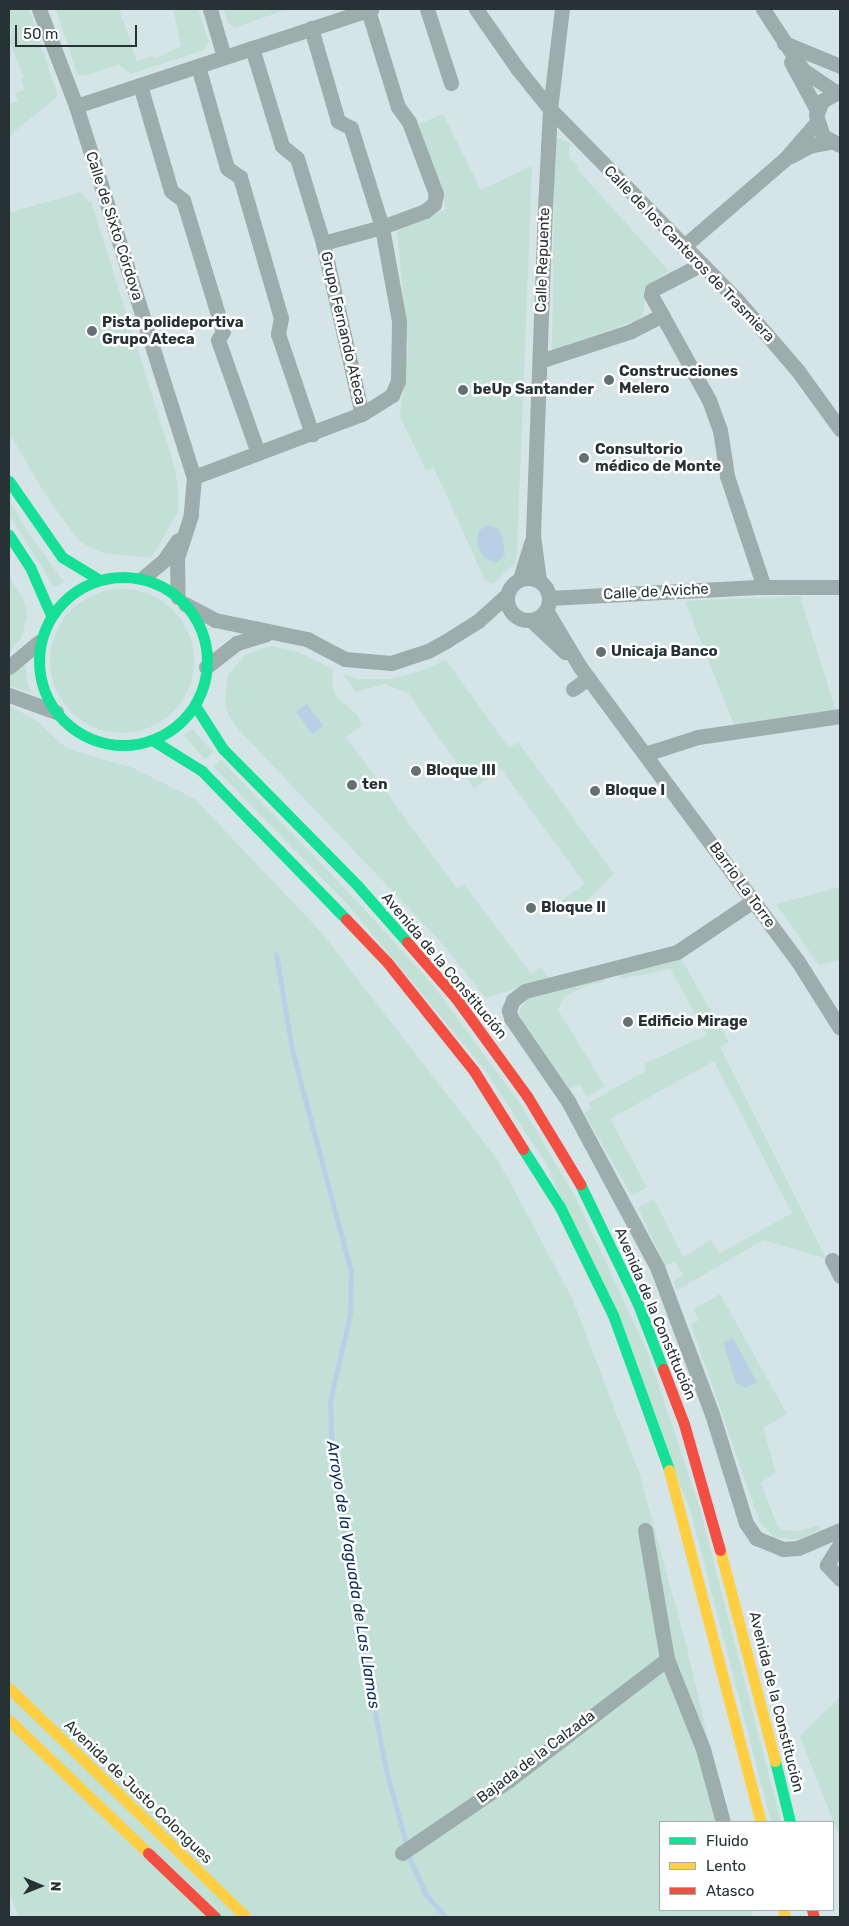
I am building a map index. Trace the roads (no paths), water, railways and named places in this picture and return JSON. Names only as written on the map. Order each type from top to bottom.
[{"type":"main road","points":[[9,481],[62,557],[98,580]]},
{"type":"main road","points":[[9,534],[30,567],[51,615]]},
{"type":"main road","points":[[144,578],[181,601],[199,627],[206,667],[196,706],[176,728],[154,741],[124,744],[95,740],[72,728],[56,712],[47,699],[40,678],[39,642],[51,615],[79,588],[98,580],[144,578]]},
{"type":"main road","name":"Avenida de la Constitución","points":[[196,706],[223,749],[357,885],[454,997],[527,1096],[587,1196],[638,1304],[684,1424],[741,1624],[790,1821]]},
{"type":"main road","points":[[154,741],[181,755],[202,771],[387,962],[435,1018],[486,1087],[560,1207],[613,1315],[669,1471],[761,1821]]},
{"type":"main road","name":"Avenida de Justo Colongues","points":[[9,1688],[246,1917]]},
{"type":"main road","points":[[9,1720],[215,1917]]},
{"type":"street","name":"Calle de Sixto Córdova","points":[[39,9],[76,106],[194,477],[194,502],[175,574],[181,601]]},
{"type":"street","points":[[210,9],[224,57]]},
{"type":"street","name":"Grupo Fernando Ateca","points":[[76,106],[370,9],[398,107],[409,122],[436,194],[431,208],[382,227],[323,242]]},
{"type":"street","points":[[427,9],[451,83]]},
{"type":"street","points":[[476,9],[517,68],[550,109]]},
{"type":"street","name":"Calle Repuente","points":[[539,581],[532,535],[550,109],[562,9]]},
{"type":"street","points":[[763,9],[782,42],[817,116],[823,136],[837,145]]},
{"type":"street","name":"Grupo Fernando Ateca","points":[[194,477],[362,414],[392,395],[398,381],[399,321],[382,227],[351,128],[338,121],[311,28]]},
{"type":"street","points":[[782,42],[840,66]]},
{"type":"street","points":[[782,42],[803,70],[838,91],[822,101],[817,116],[785,159]]},
{"type":"street","name":"Grupo Fernando Ateca","points":[[252,48],[282,146],[297,158],[323,242],[362,414]]},
{"type":"street","points":[[198,66],[227,168],[240,177],[281,318],[278,334],[312,434]]},
{"type":"street","points":[[140,85],[171,191],[184,205],[223,330],[218,340],[258,453]]},
{"type":"street","name":"Calle de los Canteros de Trasmiera","points":[[550,109],[773,340],[840,429]]},
{"type":"street","points":[[683,247],[785,159],[809,146],[837,145]]},
{"type":"street","points":[[700,266],[652,290],[651,295],[710,400],[720,430],[727,476],[764,587]]},
{"type":"street","points":[[540,361],[631,331],[662,315]]},
{"type":"street","name":"Calle de Sixto Córdova","points":[[144,578],[164,560],[185,531]]},
{"type":"street","name":"Calle Repuente","points":[[520,580],[532,535]]},
{"type":"street","points":[[181,601],[215,620],[307,639],[345,659],[391,663],[428,651],[478,621],[507,595],[511,586],[520,580],[539,581]]},
{"type":"street","name":"Barrio La Torre","points":[[539,581],[547,604],[584,672],[754,900],[838,1021]]},
{"type":"street","name":"Calle de Aviche","points":[[547,604],[764,587],[840,587]]},
{"type":"street","points":[[478,621],[512,614],[508,606],[507,595]]},
{"type":"street","points":[[531,620],[547,604]]},
{"type":"street","name":"Barrio La Torre","points":[[512,614],[531,620],[584,672]]},
{"type":"street","points":[[206,667],[237,643],[275,632]]},
{"type":"street","points":[[9,668],[39,642]]},
{"type":"street","points":[[573,689],[584,672]]},
{"type":"street","points":[[9,695],[56,712]]},
{"type":"street","points":[[645,754],[698,737],[840,716]]},
{"type":"street","points":[[754,900],[677,952],[524,991],[513,1000],[509,1010],[511,1018],[568,1101],[657,1267],[712,1414],[746,1523],[756,1538],[783,1549],[798,1548],[840,1530]]},
{"type":"street","points":[[832,1260],[840,1276]]},
{"type":"street","points":[[645,1530],[667,1658],[703,1749],[723,1821]]},
{"type":"street","points":[[840,1544],[827,1565],[840,1579]]},
{"type":"street","name":"Bajada de la Calzada","points":[[402,1853],[509,1780],[667,1658]]},
{"type":"water","points":[[488,525],[498,528],[502,536],[505,555],[496,563],[485,559],[477,546],[478,531]]},
{"type":"water","points":[[307,704],[323,726],[312,734],[296,712]]},
{"type":"water","points":[[733,1338],[757,1382],[746,1388],[735,1382],[725,1348],[724,1342]]},
{"type":"waterway","name":"Arroyo de la Vaguada de Las Llamas","points":[[276,954],[292,1050],[351,1272],[350,1314],[330,1401],[332,1457],[359,1630],[386,1770],[406,1843]]},
{"type":"waterway","name":"Arroyo de la Vaguada de Las Llamas","points":[[409,1857],[426,1895],[446,1917]]},
{"type":"place","name":"Pista polideportiva Grupo Ateca","points":[[92,331]]},
{"type":"place","name":"Construcciones Melero","points":[[609,380]]},
{"type":"place","name":"beUp Santander","points":[[463,390]]},
{"type":"place","name":"Consultorio médico de Monte","points":[[584,458]]},
{"type":"place","name":"Unicaja Banco","points":[[601,652]]},
{"type":"place","name":"Bloque III","points":[[416,771]]},
{"type":"place","name":"ten","points":[[352,785]]},
{"type":"place","name":"Bloque I","points":[[595,791]]},
{"type":"place","name":"Bloque II","points":[[531,908]]},
{"type":"place","name":"Edificio Mirage","points":[[628,1022]]}]
